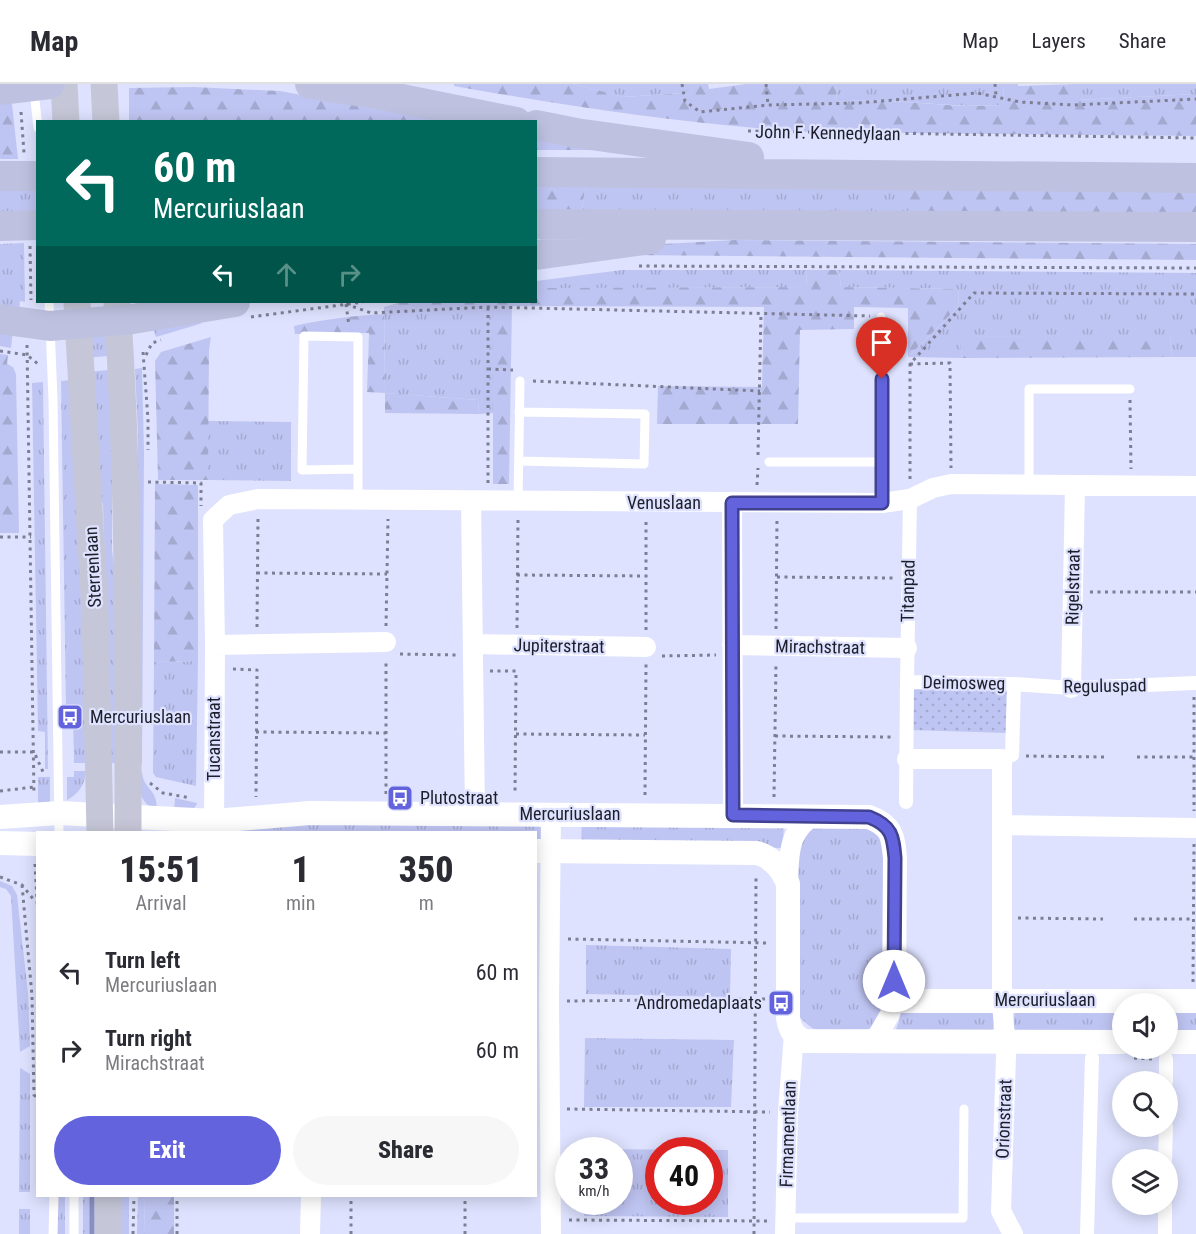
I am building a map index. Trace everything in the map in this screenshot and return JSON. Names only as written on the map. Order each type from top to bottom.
[{"type":"main road","points":[[0,90],[39,84]]},
{"type":"main road","points":[[64,84],[66,118]]},
{"type":"main road","points":[[104,84],[106,118]]},
{"type":"main road","points":[[310,84],[377,94],[506,120]]},
{"type":"main road","points":[[537,125],[576,133],[798,164],[846,174]]},
{"type":"main road","points":[[537,172],[1196,178]]},
{"type":"main road","points":[[0,176],[36,176]]},
{"type":"main road","points":[[537,224],[1196,227]]},
{"type":"main road","points":[[537,255],[746,224]]},
{"type":"main road","points":[[0,226],[36,225]]},
{"type":"main road","points":[[0,319],[63,313],[240,310]]},
{"type":"main road","name":"Sterrenlaan","points":[[118,311],[128,604],[128,825]]},
{"type":"main road","name":"Sterrenlaan","points":[[63,313],[95,612],[100,824]]},
{"type":"street","name":"Venuslaan","points":[[213,520],[229,505],[258,499],[882,503],[910,499],[951,484],[1196,486]]},
{"type":"street","name":"Rigelstraat","points":[[1071,688],[1075,486]]},
{"type":"street","name":"Titanpad","points":[[907,682],[910,499]]},
{"type":"street","points":[[475,813],[473,656],[480,502]]},
{"type":"street","points":[[732,503],[733,815]]},
{"type":"street","name":"Tucanstraat","points":[[213,520],[214,826]]},
{"type":"street","points":[[215,645],[391,648]]},
{"type":"street","name":"Jupiterstraat","points":[[473,656],[517,645],[651,651]]},
{"type":"street","name":"Mirachstraat","points":[[732,650],[907,648]]},
{"type":"street","name":"Deimosweg","points":[[906,802],[907,682],[1014,684],[1003,825],[1002,1000]]},
{"type":"street","name":"Reguluspad","points":[[1014,684],[1071,688],[1196,683]]},
{"type":"street","points":[[907,759],[1007,757]]},
{"type":"street","name":"Mercuriuslaan","points":[[0,817],[59,823],[214,826],[310,813],[869,817],[879,821],[887,828],[893,838],[895,858],[894,1001],[891,1014],[874,1042]]},
{"type":"street","points":[[551,815],[543,851],[549,939],[551,1227]]},
{"type":"street","points":[[816,815],[803,823],[790,847],[788,1018],[794,1034],[804,1041],[1112,1042]]},
{"type":"street","points":[[1003,825],[1194,828]]},
{"type":"street","points":[[0,843],[36,844]]},
{"type":"street","name":"Mercuriuslaan","points":[[543,851],[757,853],[777,866],[788,884]]},
{"type":"street","name":"Orionstraat","points":[[1002,1000],[1006,1041],[1001,1211],[1013,1234]]},
{"type":"street","name":"Mercuriuslaan","points":[[894,1001],[1196,1001]]},
{"type":"street","name":"Firmamentlaan","points":[[786,1224],[788,1112],[794,1034]]},
{"type":"street","points":[[1178,1047],[1196,1042]]},
{"type":"street","points":[[1087,1234],[1092,1058]]},
{"type":"street","points":[[310,1234],[311,1197]]},
{"type":"street","points":[[1165,1215],[1165,1234]]},
{"type":"lane","points":[[37,120],[39,84]]},
{"type":"lane","name":"Sterrenlaan","points":[[59,823],[63,313]]},
{"type":"lane","points":[[881,316],[882,503]]},
{"type":"lane","points":[[358,469],[302,470],[304,336],[358,337],[358,469],[358,500]]},
{"type":"lane","points":[[518,502],[520,381]]},
{"type":"lane","points":[[1029,485],[1029,389],[1130,389]]},
{"type":"lane","points":[[519,412],[645,414],[644,465],[519,461]]},
{"type":"lane","points":[[769,462],[882,462]]},
{"type":"lane","points":[[786,1224],[963,1218],[963,1109]]},
{"type":"lane","points":[[53,1234],[54,1197]]},
{"type":"lane","points":[[74,1197],[74,1234]]},
{"type":"path","points":[[682,84],[685,101],[700,112],[768,105],[858,103],[977,93],[1020,102],[1074,105],[1196,99]]},
{"type":"path","points":[[765,84],[768,105]]},
{"type":"path","points":[[995,84],[996,96]]},
{"type":"path","name":"John F. Kennedylaan","points":[[745,131],[1196,138]]},
{"type":"path","points":[[639,266],[1196,268]]},
{"type":"path","points":[[910,499],[910,364],[974,293],[1196,294]]},
{"type":"path","points":[[240,310],[354,303]]},
{"type":"path","points":[[346,304],[371,313],[488,307],[881,316]]},
{"type":"path","points":[[346,304],[350,336]]},
{"type":"path","points":[[480,502],[488,369],[488,307]]},
{"type":"path","points":[[757,503],[761,313]]},
{"type":"path","points":[[0,351],[27,355],[34,787],[0,791]]},
{"type":"path","points":[[910,364],[950,363],[951,484]]},
{"type":"path","points":[[488,369],[515,370],[520,381],[760,391]]},
{"type":"path","points":[[1130,389],[1131,485]]},
{"type":"path","points":[[148,482],[201,483],[200,514],[209,515],[213,520]]},
{"type":"path","points":[[257,644],[258,499]]},
{"type":"path","points":[[517,645],[518,502]]},
{"type":"path","points":[[0,537],[31,537]]},
{"type":"path","points":[[257,573],[387,574]]},
{"type":"path","points":[[517,575],[646,576]]},
{"type":"path","points":[[777,577],[908,578]]},
{"type":"path","points":[[1073,592],[1196,592]]},
{"type":"path","points":[[391,648],[473,656],[516,671],[515,796]]},
{"type":"path","points":[[651,651],[732,650]]},
{"type":"path","points":[[215,669],[257,670],[256,797]]},
{"type":"path","points":[[256,732],[386,733]]},
{"type":"path","points":[[516,734],[645,735]]},
{"type":"path","points":[[775,736],[907,737]]},
{"type":"path","points":[[1007,757],[1105,757]]},
{"type":"path","points":[[1137,757],[1194,757]]},
{"type":"path","points":[[754,1234],[756,870],[763,873]]},
{"type":"path","points":[[0,877],[22,885],[36,901]]},
{"type":"path","points":[[22,885],[32,996],[34,1095],[36,1096]]},
{"type":"path","points":[[1002,918],[1103,919]]},
{"type":"path","points":[[1134,919],[1193,919]]},
{"type":"path","points":[[549,939],[776,943]]},
{"type":"path","points":[[549,1001],[775,999]]},
{"type":"path","points":[[550,1109],[788,1112]]},
{"type":"path","points":[[133,1234],[134,1197]]},
{"type":"path","points":[[177,1197],[177,1234]]},
{"type":"path","points":[[351,1197],[351,1234]]},
{"type":"path","points":[[465,1197],[465,1234]]},
{"type":"path","points":[[551,1227],[754,1221],[786,1224]]},
{"type":"green space","points":[[454,84],[573,84],[624,97],[683,93],[687,95],[687,84],[708,84],[709,89],[746,84],[836,84],[837,102],[879,101],[983,106],[1004,105],[1003,84],[1018,84],[1018,86],[1076,84],[1078,100],[1196,94],[1196,136],[811,132],[766,129],[587,108],[454,86]]},
{"type":"green space","points":[[573,84],[687,84],[687,95],[683,93],[623,97]]},
{"type":"green space","points":[[836,84],[1003,84],[1004,105],[983,106],[879,100],[837,102]]},
{"type":"green space","points":[[1076,84],[1196,84],[1196,94],[1077,100]]},
{"type":"green space","points":[[194,87],[280,91],[440,120],[129,120],[129,88]]},
{"type":"green space","points":[[0,97],[12,104],[18,159],[0,159]]},
{"type":"green space","points":[[537,139],[602,150],[537,150]]},
{"type":"green space","points":[[537,181],[586,181],[582,210],[537,210]]},
{"type":"green space","points":[[586,181],[910,183],[910,213],[582,210]]},
{"type":"green space","points":[[910,183],[1196,185],[1196,214],[910,213]]},
{"type":"green space","points":[[36,185],[36,216],[0,217],[0,186]]},
{"type":"green space","points":[[735,240],[1196,244],[1196,260],[627,255],[663,244]]},
{"type":"green space","points":[[24,243],[25,302],[20,301],[19,312],[0,309],[0,244]]},
{"type":"green space","points":[[622,270],[807,270],[806,287],[537,289],[537,281]]},
{"type":"green space","points":[[807,270],[839,270],[841,287],[958,289],[959,306],[908,357],[908,308],[854,307],[854,329],[800,330],[798,424],[657,424],[658,386],[762,387],[764,307],[512,306],[509,484],[493,484],[493,307],[391,305],[397,303],[537,303],[537,289],[543,288],[806,287]]},
{"type":"green space","points":[[839,270],[1196,273],[1196,357],[1172,357],[1170,336],[961,337],[962,358],[908,357],[959,306],[958,289],[841,287]]},
{"type":"green space","points":[[391,305],[493,307],[494,413],[479,414],[478,400],[385,393],[384,307]]},
{"type":"green space","points":[[384,314],[385,393],[367,392],[369,333],[295,334],[294,326],[316,321]]},
{"type":"green space","points":[[203,323],[156,337],[152,325]]},
{"type":"green space","points":[[0,328],[13,330],[11,348],[0,346]]},
{"type":"green space","points":[[107,335],[108,356],[85,358],[84,336]]},
{"type":"green space","points":[[1170,336],[1172,357],[962,358],[960,337]]},
{"type":"green space","points":[[211,337],[208,480],[158,480],[155,361],[161,352]]},
{"type":"green space","points":[[0,354],[8,355],[7,364],[13,367],[16,374],[19,533],[0,533]]},
{"type":"green space","points":[[142,368],[144,453],[142,764],[136,764],[138,436],[135,369]]},
{"type":"green space","points":[[109,370],[112,551],[120,608],[120,763],[111,763],[103,505],[96,481],[86,372]]},
{"type":"green space","points":[[75,372],[86,763],[74,763],[73,710],[66,709],[61,381],[71,380]]},
{"type":"green space","points":[[43,382],[48,769],[45,769],[45,732],[38,731],[32,383]]},
{"type":"green space","points":[[385,393],[478,400],[479,414],[385,413]]},
{"type":"green space","points":[[208,421],[291,422],[291,481],[208,480]]},
{"type":"green space","points":[[155,484],[198,485],[198,661],[154,662]]},
{"type":"green space","points":[[198,661],[196,786],[156,777],[153,773],[154,662]]},
{"type":"green space","points":[[912,687],[1009,688],[1008,733],[911,730]]},
{"type":"green space","points":[[74,771],[86,771],[83,784],[78,792],[67,800],[67,777],[74,777]]},
{"type":"green space","points":[[136,771],[142,772],[145,783],[155,797],[157,810],[143,800]]},
{"type":"green space","points":[[38,777],[50,777],[50,808],[38,808]]},
{"type":"green space","points":[[175,798],[197,804],[194,808],[174,812]]},
{"type":"green space","points":[[289,818],[542,825],[542,838],[537,844],[537,831],[227,831],[227,829]]},
{"type":"green space","points":[[582,819],[784,820],[783,848],[581,846]]},
{"type":"green space","points":[[859,822],[885,838],[888,1001],[874,1026],[862,1033],[828,1034],[812,1028],[801,1019],[796,1011],[794,861],[803,832],[812,826]]},
{"type":"green space","points":[[0,881],[12,886],[17,895],[28,993],[30,1046],[20,1052],[11,896],[6,889],[0,887]]},
{"type":"green space","points":[[586,945],[731,949],[730,997],[586,994]]},
{"type":"green space","points":[[900,1005],[991,1009],[994,1020],[993,1029],[992,1032],[894,1035],[899,1021]]},
{"type":"green space","points":[[1112,1008],[1112,1037],[1016,1032],[1014,1018],[1016,1009]]},
{"type":"green space","points":[[1178,1009],[1196,1009],[1196,1037],[1178,1037]]},
{"type":"green space","points":[[585,1038],[734,1040],[731,1107],[584,1107]]},
{"type":"green space","points":[[20,1068],[30,1074],[30,1192],[19,1192]]},
{"type":"green space","points":[[633,1149],[645,1149],[645,1215],[723,1215],[723,1150],[728,1150],[728,1217],[584,1216],[633,1215]]},
{"type":"green space","points":[[65,1197],[65,1234],[57,1234],[57,1199]]},
{"type":"green space","points":[[83,1197],[100,1197],[100,1234],[83,1234]]},
{"type":"green space","points":[[119,1197],[129,1197],[129,1234],[117,1234]]},
{"type":"green space","points":[[138,1197],[145,1197],[144,1234],[137,1234]]},
{"type":"green space","points":[[145,1197],[174,1197],[174,1234],[144,1234]]},
{"type":"green space","points":[[19,1209],[30,1209],[30,1234],[19,1234]]},
{"type":"waterway","points":[[92,1197],[92,1234]]},
{"type":"place","name":"Mercuriuslaan","points":[[70,717]]},
{"type":"place","name":"Plutostraat","points":[[400,798]]},
{"type":"place","name":"Andromedaplaats","points":[[781,1003]]},
{"type":"route","points":[[882,379],[882,503],[732,503],[733,815],[869,817],[879,821],[887,828],[893,838],[895,858],[894,981]]}]
